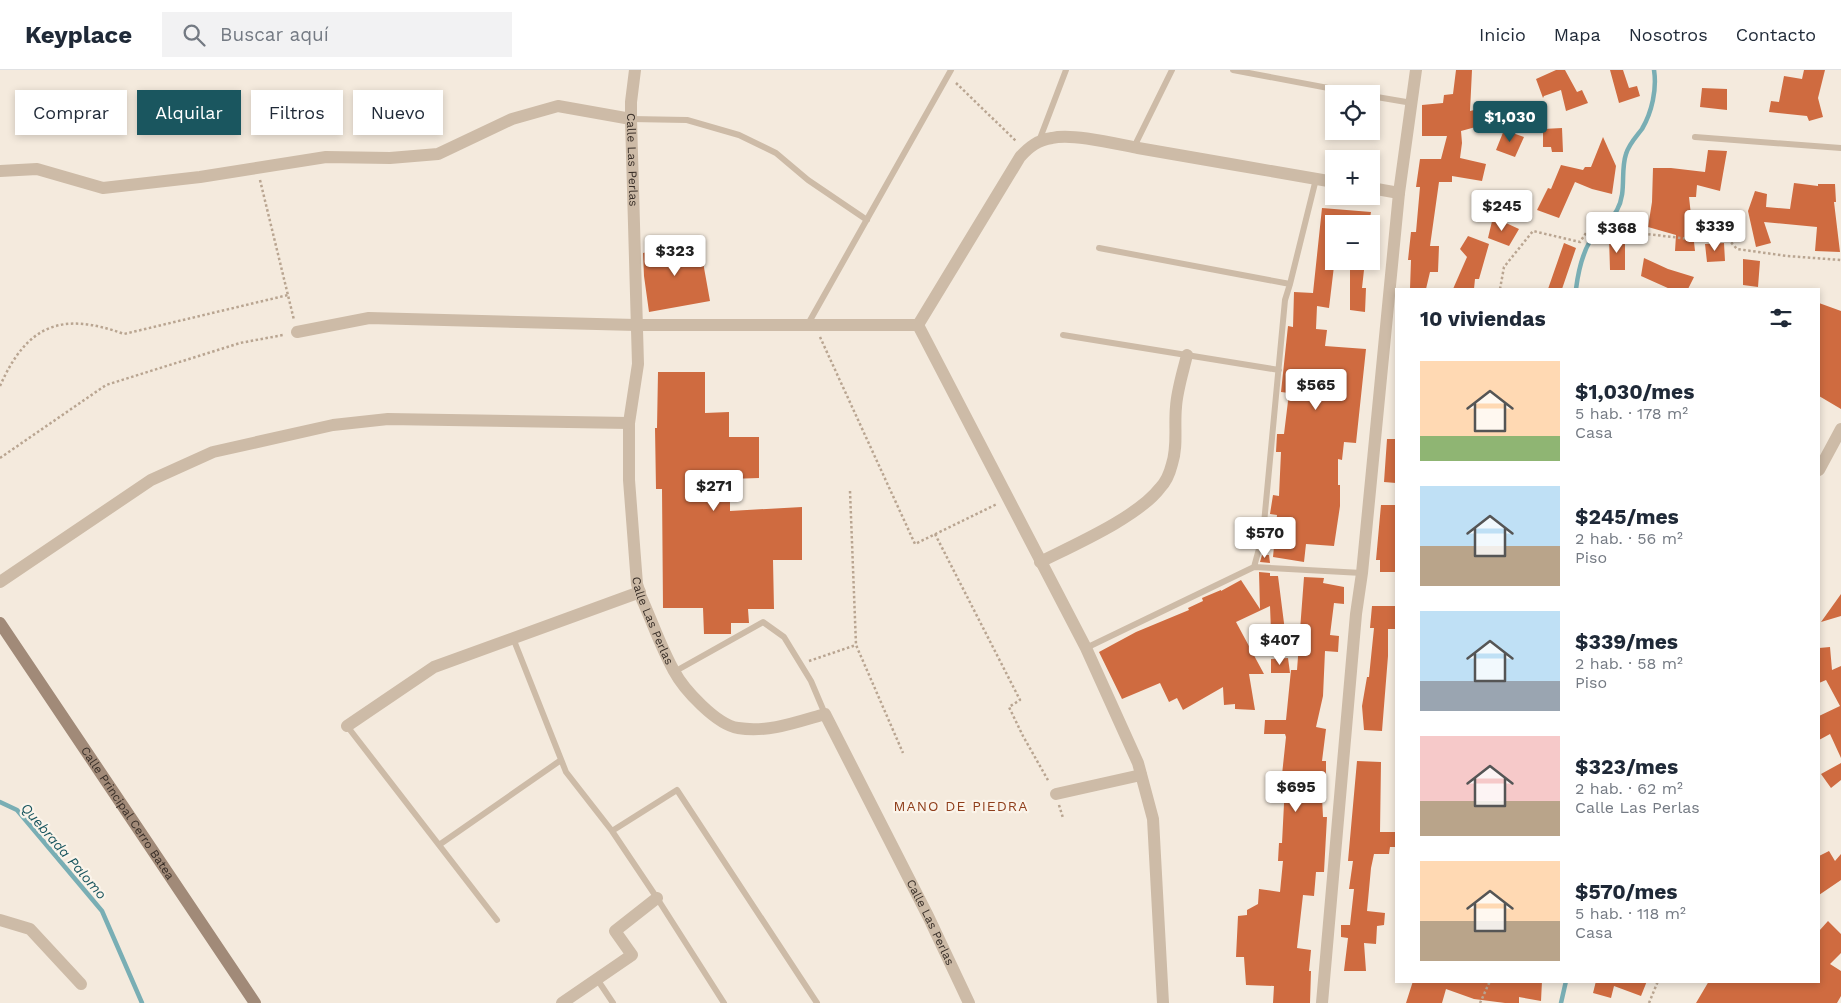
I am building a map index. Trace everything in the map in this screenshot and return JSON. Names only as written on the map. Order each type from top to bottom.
[{"type":"street","name":"Calle Las Perlas","points":[[635,70],[631,119],[638,364],[629,423],[628,480],[637,584],[674,672],[702,706],[723,722],[738,728],[770,729],[825,714],[928,916],[969,1003]]},
{"type":"street","points":[[1322,1003],[1356,614],[1362,573],[1399,193],[1416,70]]},
{"type":"street","points":[[0,172],[37,169],[103,188],[200,177],[326,157],[390,158],[438,154],[512,119],[558,106],[631,119]]},
{"type":"street","points":[[918,325],[1020,157],[1026,150],[1052,137],[1065,136],[1325,180]]},
{"type":"street","points":[[1380,190],[1399,193]]},
{"type":"street","points":[[297,332],[369,318],[636,325],[918,325]]},
{"type":"street","points":[[918,325],[1086,648],[1138,763],[1153,819],[1163,1003]]},
{"type":"street","points":[[1040,562],[1116,522],[1150,500],[1161,488],[1170,471],[1175,454],[1176,407],[1187,355]]},
{"type":"street","points":[[0,582],[151,480],[213,452],[333,425],[388,419],[629,423]]},
{"type":"street","points":[[1820,468],[1841,429]]},
{"type":"street","points":[[347,726],[434,667],[640,592]]},
{"type":"street","name":"Calle Principal Cerro Batea","points":[[0,623],[255,1003]]},
{"type":"street","points":[[1056,794],[1141,775]]},
{"type":"street","points":[[562,1003],[632,955],[616,931],[657,898]]},
{"type":"street","points":[[0,920],[30,929],[81,984]]},
{"type":"lane","points":[[1039,142],[1066,70]]},
{"type":"lane","points":[[1134,147],[1172,70]]},
{"type":"lane","points":[[1232,70],[1325,87]]},
{"type":"lane","points":[[811,324],[950,72]]},
{"type":"lane","points":[[1380,98],[1412,104]]},
{"type":"lane","points":[[631,119],[687,120],[739,135],[776,153],[808,180],[867,220]]},
{"type":"lane","points":[[1695,137],[1841,148]]},
{"type":"lane","points":[[1254,567],[1263,534],[1275,389],[1279,370],[1285,300],[1316,179]]},
{"type":"lane","points":[[1099,248],[1290,284]]},
{"type":"lane","points":[[1063,335],[1279,370]]},
{"type":"lane","points":[[1086,648],[1254,567],[1362,573]]},
{"type":"lane","points":[[674,672],[763,622],[784,637],[812,681],[825,714]]},
{"type":"lane","points":[[513,638],[566,772],[612,831],[724,1003]]},
{"type":"lane","points":[[347,726],[497,920]]},
{"type":"lane","points":[[439,845],[561,760]]},
{"type":"lane","points":[[612,831],[676,790],[817,1003]]},
{"type":"lane","points":[[597,979],[613,1003]]},
{"type":"path","points":[[950,72],[1026,150]]},
{"type":"path","points":[[0,458],[106,385],[240,343],[297,332],[257,168]]},
{"type":"path","points":[[1500,288],[1504,268],[1533,230],[1580,242],[1586,233],[1601,236],[1604,229],[1698,240],[1728,240],[1737,249],[1787,256],[1841,260]]},
{"type":"path","points":[[0,386],[17,353],[37,333],[57,325],[86,324],[102,326],[124,334],[288,295]]},
{"type":"path","points":[[811,324],[915,544],[1008,499]]},
{"type":"path","points":[[850,491],[856,645],[903,753]]},
{"type":"path","points":[[935,534],[1020,700],[1009,707],[1056,794],[1063,818]]},
{"type":"path","points":[[801,664],[856,645]]},
{"type":"path","points":[[1480,1003],[1489,983]]},
{"type":"path","points":[[1649,1003],[1657,983]]},
{"type":"building","points":[[1456,70],[1472,70],[1470,111],[1479,109],[1483,125],[1461,131],[1460,158],[1486,164],[1482,181],[1452,176],[1452,182],[1439,182],[1430,246],[1439,246],[1438,272],[1430,272],[1426,288],[1410,288],[1411,260],[1408,260],[1411,232],[1416,232],[1420,187],[1416,187],[1420,159],[1441,159],[1447,136],[1422,136],[1422,105],[1443,103],[1444,95],[1453,94]]},
{"type":"building","points":[[1556,70],[1565,70],[1577,92],[1582,90],[1588,103],[1566,111],[1561,90],[1543,98],[1536,79]]},
{"type":"building","points":[[1610,70],[1623,70],[1629,88],[1637,86],[1640,96],[1619,103]]},
{"type":"building","points":[[1804,70],[1825,70],[1818,98],[1823,117],[1809,121],[1807,116],[1769,112],[1771,101],[1779,102],[1784,76],[1802,79]]},
{"type":"building","points":[[1702,88],[1727,89],[1727,110],[1700,107]]},
{"type":"building","points":[[1562,128],[1563,152],[1552,152],[1551,147],[1543,147],[1543,129]]},
{"type":"building","points":[[1504,130],[1524,137],[1515,157],[1496,150]]},
{"type":"building","points":[[1603,137],[1616,166],[1612,194],[1575,182],[1559,218],[1537,210],[1548,188],[1551,189],[1561,165],[1583,170],[1585,167],[1591,167]]},
{"type":"building","points":[[1708,150],[1727,151],[1720,191],[1697,185],[1696,197],[1689,197],[1695,251],[1675,251],[1676,235],[1648,227],[1652,202],[1653,168],[1705,172]]},
{"type":"building","points":[[1794,183],[1818,186],[1818,184],[1835,184],[1836,202],[1834,202],[1840,252],[1815,251],[1817,227],[1764,222],[1771,243],[1756,247],[1748,211],[1755,191],[1767,194],[1766,207],[1790,209]]},
{"type":"building","points":[[1322,208],[1371,212],[1370,215],[1325,215],[1325,270],[1334,270],[1329,308],[1317,306],[1316,329],[1327,330],[1325,346],[1366,349],[1356,443],[1344,442],[1342,460],[1338,459],[1340,506],[1334,546],[1306,544],[1304,562],[1273,557],[1277,515],[1270,514],[1273,495],[1279,496],[1281,452],[1276,452],[1277,434],[1284,434],[1289,393],[1281,392],[1288,326],[1293,327],[1294,292],[1313,293]]},
{"type":"building","points":[[1493,217],[1519,229],[1509,246],[1488,238]]},
{"type":"building","points":[[1468,236],[1489,244],[1479,279],[1475,279],[1474,288],[1453,288],[1467,257],[1460,249]]},
{"type":"building","points":[[1609,237],[1625,238],[1625,270],[1610,270]]},
{"type":"building","points":[[699,240],[710,301],[649,312],[643,253]]},
{"type":"building","points":[[1564,243],[1576,248],[1562,288],[1548,288]]},
{"type":"building","points":[[1724,243],[1725,261],[1707,262],[1705,244]]},
{"type":"building","points":[[1644,258],[1668,269],[1694,277],[1688,288],[1668,288],[1641,276]]},
{"type":"building","points":[[1743,259],[1760,261],[1758,287],[1743,285]]},
{"type":"building","points":[[1350,270],[1364,270],[1362,288],[1366,288],[1365,312],[1350,310]]},
{"type":"building","points":[[1820,303],[1841,311],[1841,409],[1820,397]]},
{"type":"building","points":[[658,372],[705,372],[705,413],[729,412],[729,437],[759,437],[759,478],[730,479],[730,511],[802,507],[802,560],[773,560],[774,609],[748,609],[749,623],[731,623],[731,634],[704,634],[703,608],[663,608],[662,489],[656,489],[655,428],[657,428]]},
{"type":"building","points":[[1387,439],[1395,439],[1395,483],[1384,482]]},
{"type":"building","points":[[1381,505],[1395,505],[1395,572],[1380,572],[1380,560],[1376,560]]},
{"type":"building","points":[[1262,555],[1269,555],[1270,563],[1260,562]]},
{"type":"building","points":[[1259,572],[1270,573],[1270,576],[1278,576],[1285,631],[1271,631],[1270,606],[1236,622],[1264,674],[1249,674],[1255,710],[1235,709],[1235,704],[1224,705],[1223,687],[1183,710],[1177,698],[1169,702],[1160,683],[1122,699],[1099,652],[1136,632],[1189,610],[1188,608],[1203,601],[1202,598],[1221,591],[1241,580],[1260,609]]},
{"type":"building","points":[[1304,577],[1324,578],[1323,583],[1344,587],[1344,604],[1334,603],[1330,635],[1339,636],[1338,652],[1325,651],[1323,696],[1316,727],[1326,729],[1322,761],[1326,761],[1326,777],[1321,777],[1323,817],[1327,817],[1324,872],[1316,872],[1314,896],[1303,895],[1297,948],[1311,950],[1309,971],[1311,971],[1310,1003],[1273,1003],[1274,986],[1246,985],[1244,957],[1236,957],[1238,916],[1247,915],[1247,910],[1258,904],[1259,889],[1280,892],[1283,861],[1278,861],[1279,843],[1282,843],[1285,784],[1281,784],[1286,737],[1285,734],[1264,734],[1265,720],[1286,720],[1291,670],[1297,670]]},
{"type":"building","points":[[1841,594],[1841,616],[1821,622]]},
{"type":"building","points":[[1372,606],[1395,606],[1395,629],[1388,629],[1388,656],[1382,731],[1364,730],[1362,706],[1367,677],[1369,677],[1374,628],[1370,628]]},
{"type":"building","points":[[1830,647],[1832,670],[1841,666],[1841,758],[1830,734],[1820,739],[1820,716],[1840,706],[1826,680],[1820,683],[1820,648]]},
{"type":"building","points":[[1288,658],[1290,673],[1271,673],[1271,659]]},
{"type":"building","points":[[1357,761],[1381,762],[1380,832],[1395,832],[1395,847],[1390,847],[1389,854],[1374,854],[1367,911],[1385,913],[1384,925],[1377,926],[1376,944],[1364,943],[1366,971],[1344,971],[1348,938],[1341,937],[1341,925],[1350,925],[1354,889],[1349,889],[1353,861],[1348,861]]},
{"type":"building","points":[[1841,763],[1841,780],[1831,788],[1821,774]]},
{"type":"building","points":[[1829,851],[1835,861],[1841,854],[1841,880],[1820,894],[1820,856]]},
{"type":"building","points":[[1828,921],[1841,934],[1841,953],[1830,964],[1841,971],[1841,996],[1837,1003],[1696,1003],[1708,983],[1820,983],[1820,930]]},
{"type":"building","points":[[1412,983],[1542,983],[1541,1001],[1519,997],[1519,1003],[1505,1003],[1474,999],[1446,989],[1442,1003],[1406,1003]]},
{"type":"building","points":[[1596,983],[1646,983],[1641,996],[1614,986],[1611,998],[1593,993]]},
{"type":"waterway","points":[[1576,288],[1587,246],[1611,218],[1620,203],[1623,189],[1624,161],[1631,144],[1646,122],[1651,108],[1655,85],[1654,70]]},
{"type":"waterway","name":"Quebrada Palomo","points":[[0,802],[17,810],[102,911],[142,1003]]},
{"type":"waterway","points":[[1561,1003],[1566,983]]},
{"type":"district","name":"MANO DE PIEDRA","points":[[961,806]]}]
